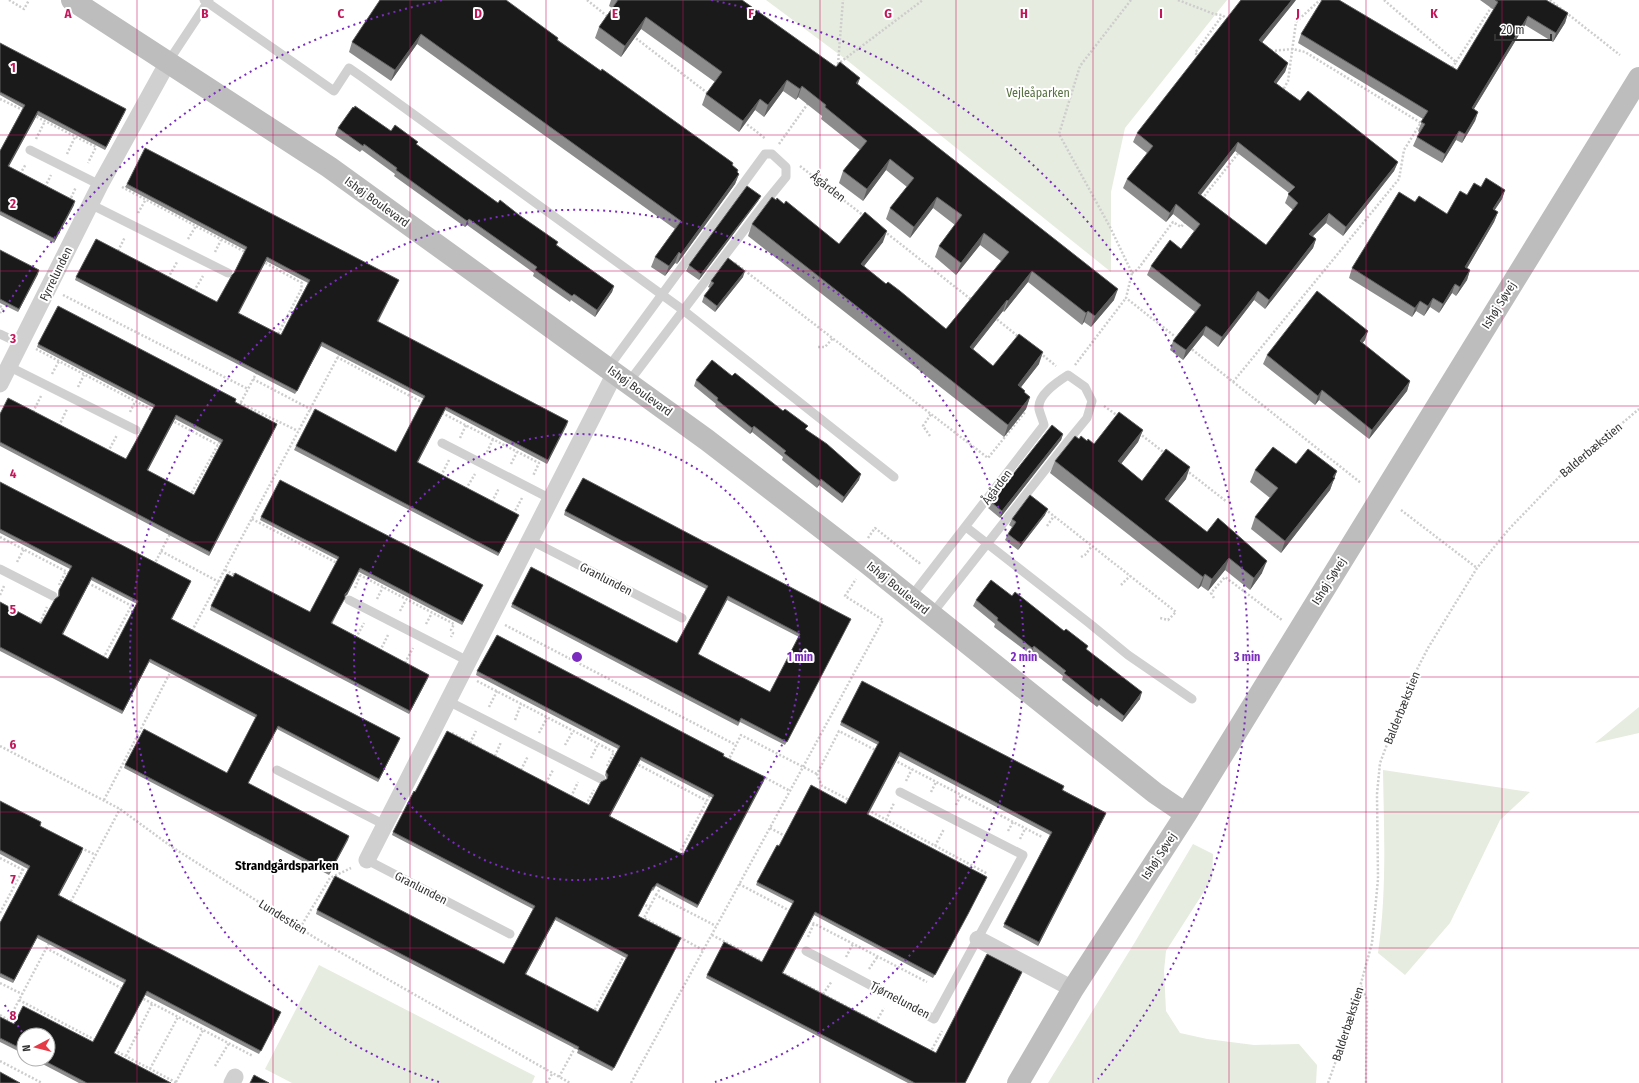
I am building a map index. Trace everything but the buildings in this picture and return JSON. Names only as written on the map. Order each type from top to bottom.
[{"type":"street","name":"Ishøj Boulevard","points":[[72,0],[329,167],[707,440],[1155,792],[1186,814]]},
{"type":"street","name":"Fyrrelunden","points":[[0,384],[10,367],[90,204],[168,62]]},
{"type":"street","name":"Ishøj Søvej","points":[[1018,1083],[1073,989],[1186,814],[1639,78]]},
{"type":"street","points":[[367,860],[551,498],[617,375]]},
{"type":"street","points":[[978,939],[1073,989]]},
{"type":"lane","points":[[168,62],[207,1],[334,91],[349,68],[683,310],[894,477]]},
{"type":"lane","points":[[30,150],[100,185]]},
{"type":"lane","points":[[765,154],[772,154],[786,167],[786,177],[683,310],[617,375],[662,295],[765,154]]},
{"type":"lane","points":[[90,204],[228,273]]},
{"type":"lane","points":[[0,334],[21,343]]},
{"type":"lane","points":[[10,367],[136,430]]},
{"type":"lane","points":[[931,615],[1068,440],[1087,418],[1092,401],[1085,386],[1068,375],[1059,381],[1041,398],[1039,408]]},
{"type":"lane","name":"Ågården","points":[[910,598],[966,528],[1044,425],[1039,408]]},
{"type":"lane","points":[[442,443],[528,488],[551,498]]},
{"type":"lane","points":[[966,528],[1128,655],[1192,698]]},
{"type":"lane","name":"Granlunden","points":[[530,540],[682,618]]},
{"type":"lane","points":[[0,569],[53,596]]},
{"type":"lane","points":[[349,600],[468,661]]},
{"type":"lane","points":[[448,701],[601,779]]},
{"type":"lane","points":[[277,770],[385,825]]},
{"type":"lane","name":"Tjørnelunden","points":[[806,951],[934,1019],[1023,855],[900,792]]},
{"type":"lane","name":"Granlunden","points":[[367,860],[510,934]]},
{"type":"path","points":[[10,0],[24,9],[29,0]]},
{"type":"path","points":[[587,0],[611,19]]},
{"type":"path","points":[[838,65],[843,0]]},
{"type":"path","points":[[830,73],[838,65],[923,0]]},
{"type":"path","points":[[1036,351],[1068,375],[1126,298],[1132,273],[1110,227],[1059,134],[1080,66],[1131,0]]},
{"type":"path","points":[[1178,0],[1214,14],[1222,15],[1233,23]]},
{"type":"path","points":[[1279,97],[1288,81],[1296,22],[1320,0]]},
{"type":"path","points":[[1384,0],[1456,62]]},
{"type":"path","points":[[1448,76],[1496,0]]},
{"type":"path","points":[[1550,0],[1620,55]]},
{"type":"path","points":[[1201,58],[1195,53],[1222,15]]},
{"type":"path","points":[[630,33],[715,100]]},
{"type":"path","points":[[1269,52],[1293,49],[1305,52],[1421,123]]},
{"type":"path","points":[[776,147],[812,98]]},
{"type":"path","points":[[0,99],[26,112]]},
{"type":"path","points":[[32,115],[96,147],[70,200],[64,196]]},
{"type":"path","points":[[1233,382],[1399,179],[1404,150],[1425,116]]},
{"type":"path","points":[[740,119],[770,142]]},
{"type":"path","points":[[30,150],[45,122]]},
{"type":"path","points":[[61,165],[75,137]]},
{"type":"path","points":[[1200,203],[1242,148]]},
{"type":"path","name":"Ågården","points":[[794,161],[869,219]]},
{"type":"path","points":[[13,170],[26,177]]},
{"type":"path","points":[[39,184],[51,190]]},
{"type":"path","points":[[122,187],[248,254]]},
{"type":"path","points":[[1132,273],[1138,269],[1173,222],[1181,227],[1190,215]]},
{"type":"path","points":[[881,229],[974,302]]},
{"type":"path","points":[[112,248],[124,254]]},
{"type":"path","points":[[725,255],[988,458],[1025,412],[1039,408]]},
{"type":"path","points":[[255,258],[302,283],[301,290],[274,342]]},
{"type":"path","points":[[162,274],[175,281]]},
{"type":"path","points":[[49,288],[248,389]]},
{"type":"path","points":[[188,288],[194,291]]},
{"type":"path","points":[[301,290],[308,294]]},
{"type":"path","points":[[1126,298],[1361,483]]},
{"type":"path","points":[[0,306],[3,308],[0,313]]},
{"type":"path","points":[[993,316],[1024,341]]},
{"type":"path","points":[[818,347],[825,347],[833,338]]},
{"type":"path","points":[[21,343],[156,412]]},
{"type":"path","points":[[189,638],[340,351]]},
{"type":"path","points":[[337,357],[426,404]]},
{"type":"path","points":[[237,409],[260,366]]},
{"type":"path","points":[[254,379],[317,412]]},
{"type":"path","points":[[1092,401],[1107,408],[1119,417]]},
{"type":"path","points":[[240,403],[298,431]]},
{"type":"path","points":[[27,409],[40,415]]},
{"type":"path","name":"Balderbækstien","points":[[1328,1083],[1352,1016],[1372,943],[1378,879],[1377,794],[1380,763],[1411,681],[1432,642],[1477,568],[1509,529],[1562,474],[1639,409]]},
{"type":"path","points":[[439,411],[539,463],[528,488],[514,513],[509,511]]},
{"type":"path","points":[[930,436],[923,426],[931,414]]},
{"type":"path","points":[[170,420],[218,445]]},
{"type":"path","points":[[53,422],[66,429]]},
{"type":"path","points":[[1137,431],[1167,455]]},
{"type":"path","points":[[187,502],[221,439]]},
{"type":"path","points":[[108,452],[115,455]]},
{"type":"path","points":[[1185,469],[1227,502]]},
{"type":"path","points":[[441,476],[447,479]]},
{"type":"path","points":[[460,486],[473,492]]},
{"type":"path","points":[[184,492],[191,496]]},
{"type":"path","points":[[1026,494],[1176,612],[1168,620],[1160,618]]},
{"type":"path","points":[[486,499],[498,505]]},
{"type":"path","points":[[1401,510],[1477,568]]},
{"type":"path","points":[[1047,526],[1054,516]]},
{"type":"path","points":[[252,519],[340,565]]},
{"type":"path","points":[[875,528],[919,563]]},
{"type":"path","points":[[150,572],[172,530]]},
{"type":"path","points":[[0,537],[72,575]]},
{"type":"path","points":[[1081,557],[1085,556],[1092,546]]},
{"type":"path","points":[[161,551],[219,582]]},
{"type":"path","points":[[225,570],[239,577]]},
{"type":"path","points":[[354,572],[454,624],[451,630],[453,633],[444,649]]},
{"type":"path","points":[[1121,585],[1130,576]]},
{"type":"path","points":[[1214,598],[1211,593],[1224,577],[1298,632]]},
{"type":"path","points":[[86,582],[132,606]]},
{"type":"path","points":[[631,1083],[883,620],[845,596]]},
{"type":"path","points":[[98,654],[104,657],[135,599]]},
{"type":"path","points":[[490,617],[736,745]]},
{"type":"path","points":[[33,620],[46,626]]},
{"type":"path","points":[[350,635],[362,641]]},
{"type":"path","points":[[374,648],[386,654]]},
{"type":"path","points":[[398,660],[411,667]]},
{"type":"path","points":[[104,800],[174,666]]},
{"type":"path","points":[[475,680],[621,756]]},
{"type":"path","points":[[449,732],[527,773]]},
{"type":"path","points":[[736,763],[729,759],[741,736],[817,774]]},
{"type":"path","name":"Lundestien","points":[[0,746],[120,809],[172,847],[300,928],[570,1083]]},
{"type":"path","points":[[634,763],[707,801]]},
{"type":"path","points":[[756,773],[790,791]]},
{"type":"path","points":[[540,780],[552,787]]},
{"type":"path","points":[[672,851],[679,854],[714,787]]},
{"type":"path","points":[[565,793],[576,800]]},
{"type":"path","points":[[581,802],[593,808]]},
{"type":"path","points":[[68,908],[120,809]]},
{"type":"path","points":[[770,828],[791,839]]},
{"type":"path","points":[[76,845],[96,855]]},
{"type":"path","points":[[0,858],[23,870]]},
{"type":"path","points":[[300,928],[330,878],[367,860]]},
{"type":"path","points":[[0,913],[26,863]]},
{"type":"path","points":[[641,925],[664,882]]},
{"type":"path","points":[[739,884],[794,913]]},
{"type":"path","points":[[656,895],[716,926]]},
{"type":"path","points":[[636,900],[650,908]]},
{"type":"path","points":[[644,918],[703,950]]},
{"type":"path","points":[[808,920],[927,982]]},
{"type":"path","points":[[712,935],[768,964]]},
{"type":"path","points":[[6,1025],[50,942]]},
{"type":"path","points":[[46,948],[124,989]]},
{"type":"path","points":[[592,1015],[626,953]]},
{"type":"path","points":[[774,968],[883,1025]]},
{"type":"path","points":[[0,984],[22,994]]},
{"type":"path","points":[[1361,986],[1367,1000],[1366,1083]]},
{"type":"path","points":[[138,996],[253,1056]]},
{"type":"path","points":[[19,1000],[99,1042]]},
{"type":"path","points":[[126,1056],[152,1004]]},
{"type":"path","points":[[0,1015],[8,1020]]},
{"type":"path","points":[[150,1069],[178,1017]]},
{"type":"path","points":[[112,1049],[176,1083],[203,1030]]},
{"type":"path","points":[[559,1077],[577,1043]]},
{"type":"path","points":[[215,1066],[229,1044]]},
{"type":"path","points":[[924,1047],[931,1051]]},
{"type":"path","points":[[0,1061],[42,1083]]},
{"type":"path","points":[[547,1083],[552,1074]]},
{"type":"green space","name":"Vejleåparken","points":[[766,0],[1227,0],[1125,128],[1111,192],[1111,272],[848,61]]},
{"type":"green space","points":[[1639,707],[1639,733],[1595,743]]},
{"type":"green space","points":[[1383,770],[1530,792],[1500,820],[1450,923],[1405,975],[1378,953],[1384,885]]},
{"type":"green space","points":[[1193,844],[1213,854],[1212,879],[1166,951],[1164,971],[1166,1011],[1180,1033],[1207,1039],[1254,1045],[1299,1044],[1317,1065],[1316,1083],[1048,1083],[1135,942]]},
{"type":"green space","points":[[319,965],[535,1076],[532,1083],[292,1083],[265,1069]]},
{"type":"district","name":"Strandgårdsparken","points":[[287,865]]}]
